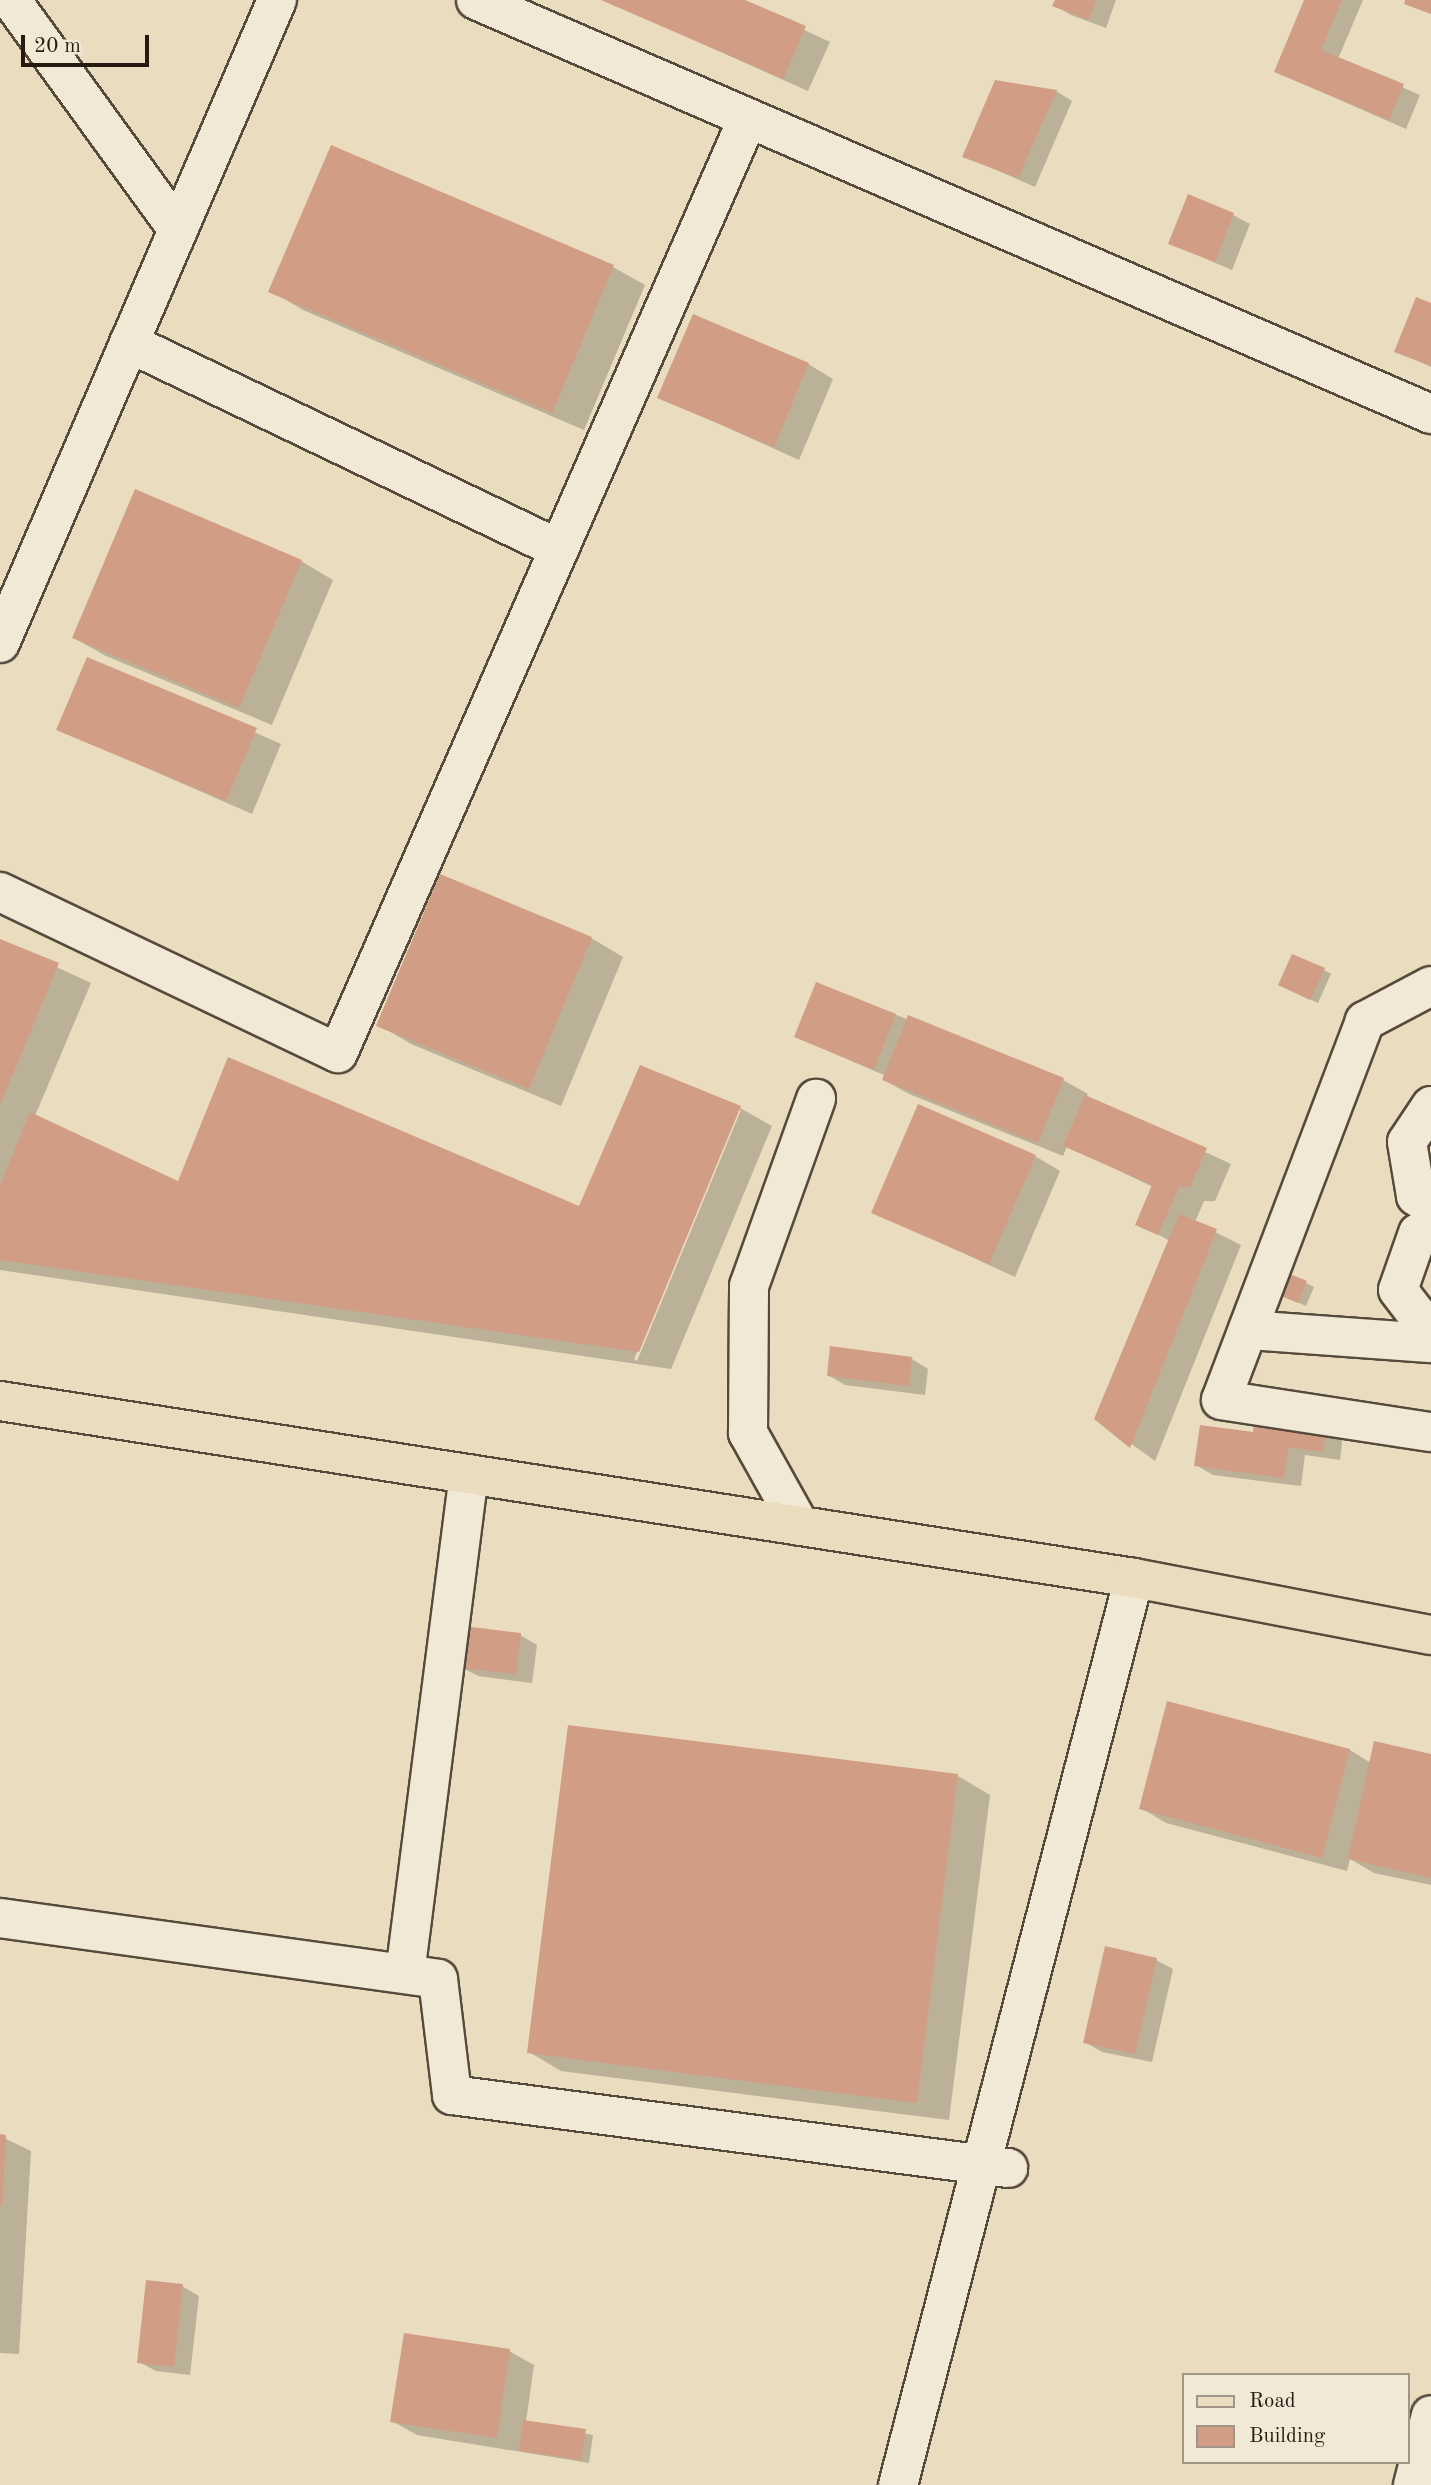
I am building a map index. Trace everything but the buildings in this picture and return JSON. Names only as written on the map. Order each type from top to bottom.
[{"type":"main road","points":[[0,1401],[1134,1578],[1431,1634]]},
{"type":"street","points":[[11,0],[178,230]]},
{"type":"street","points":[[0,643],[277,0]]},
{"type":"street","points":[[476,0],[1431,414]]},
{"type":"street","points":[[0,892],[338,1053],[748,118]]},
{"type":"street","points":[[129,343],[559,549]]},
{"type":"street","points":[[1431,986],[1365,1021],[1222,1400],[1431,1432]]},
{"type":"street","points":[[800,1526],[748,1433],[749,1286],[816,1099]]},
{"type":"street","points":[[1431,1106],[1407,1142],[1416,1196],[1431,1206]]},
{"type":"street","points":[[1431,1230],[1418,1233],[1398,1290],[1431,1333]]},
{"type":"street","points":[[1248,1330],[1431,1343]]},
{"type":"street","points":[[405,1974],[469,1474]]},
{"type":"street","points":[[898,2485],[995,2166],[1134,1578]]},
{"type":"street","points":[[0,1918],[438,1979],[452,2095],[995,2166]]},
{"type":"street","points":[[1413,2485],[1431,2415]]}]
